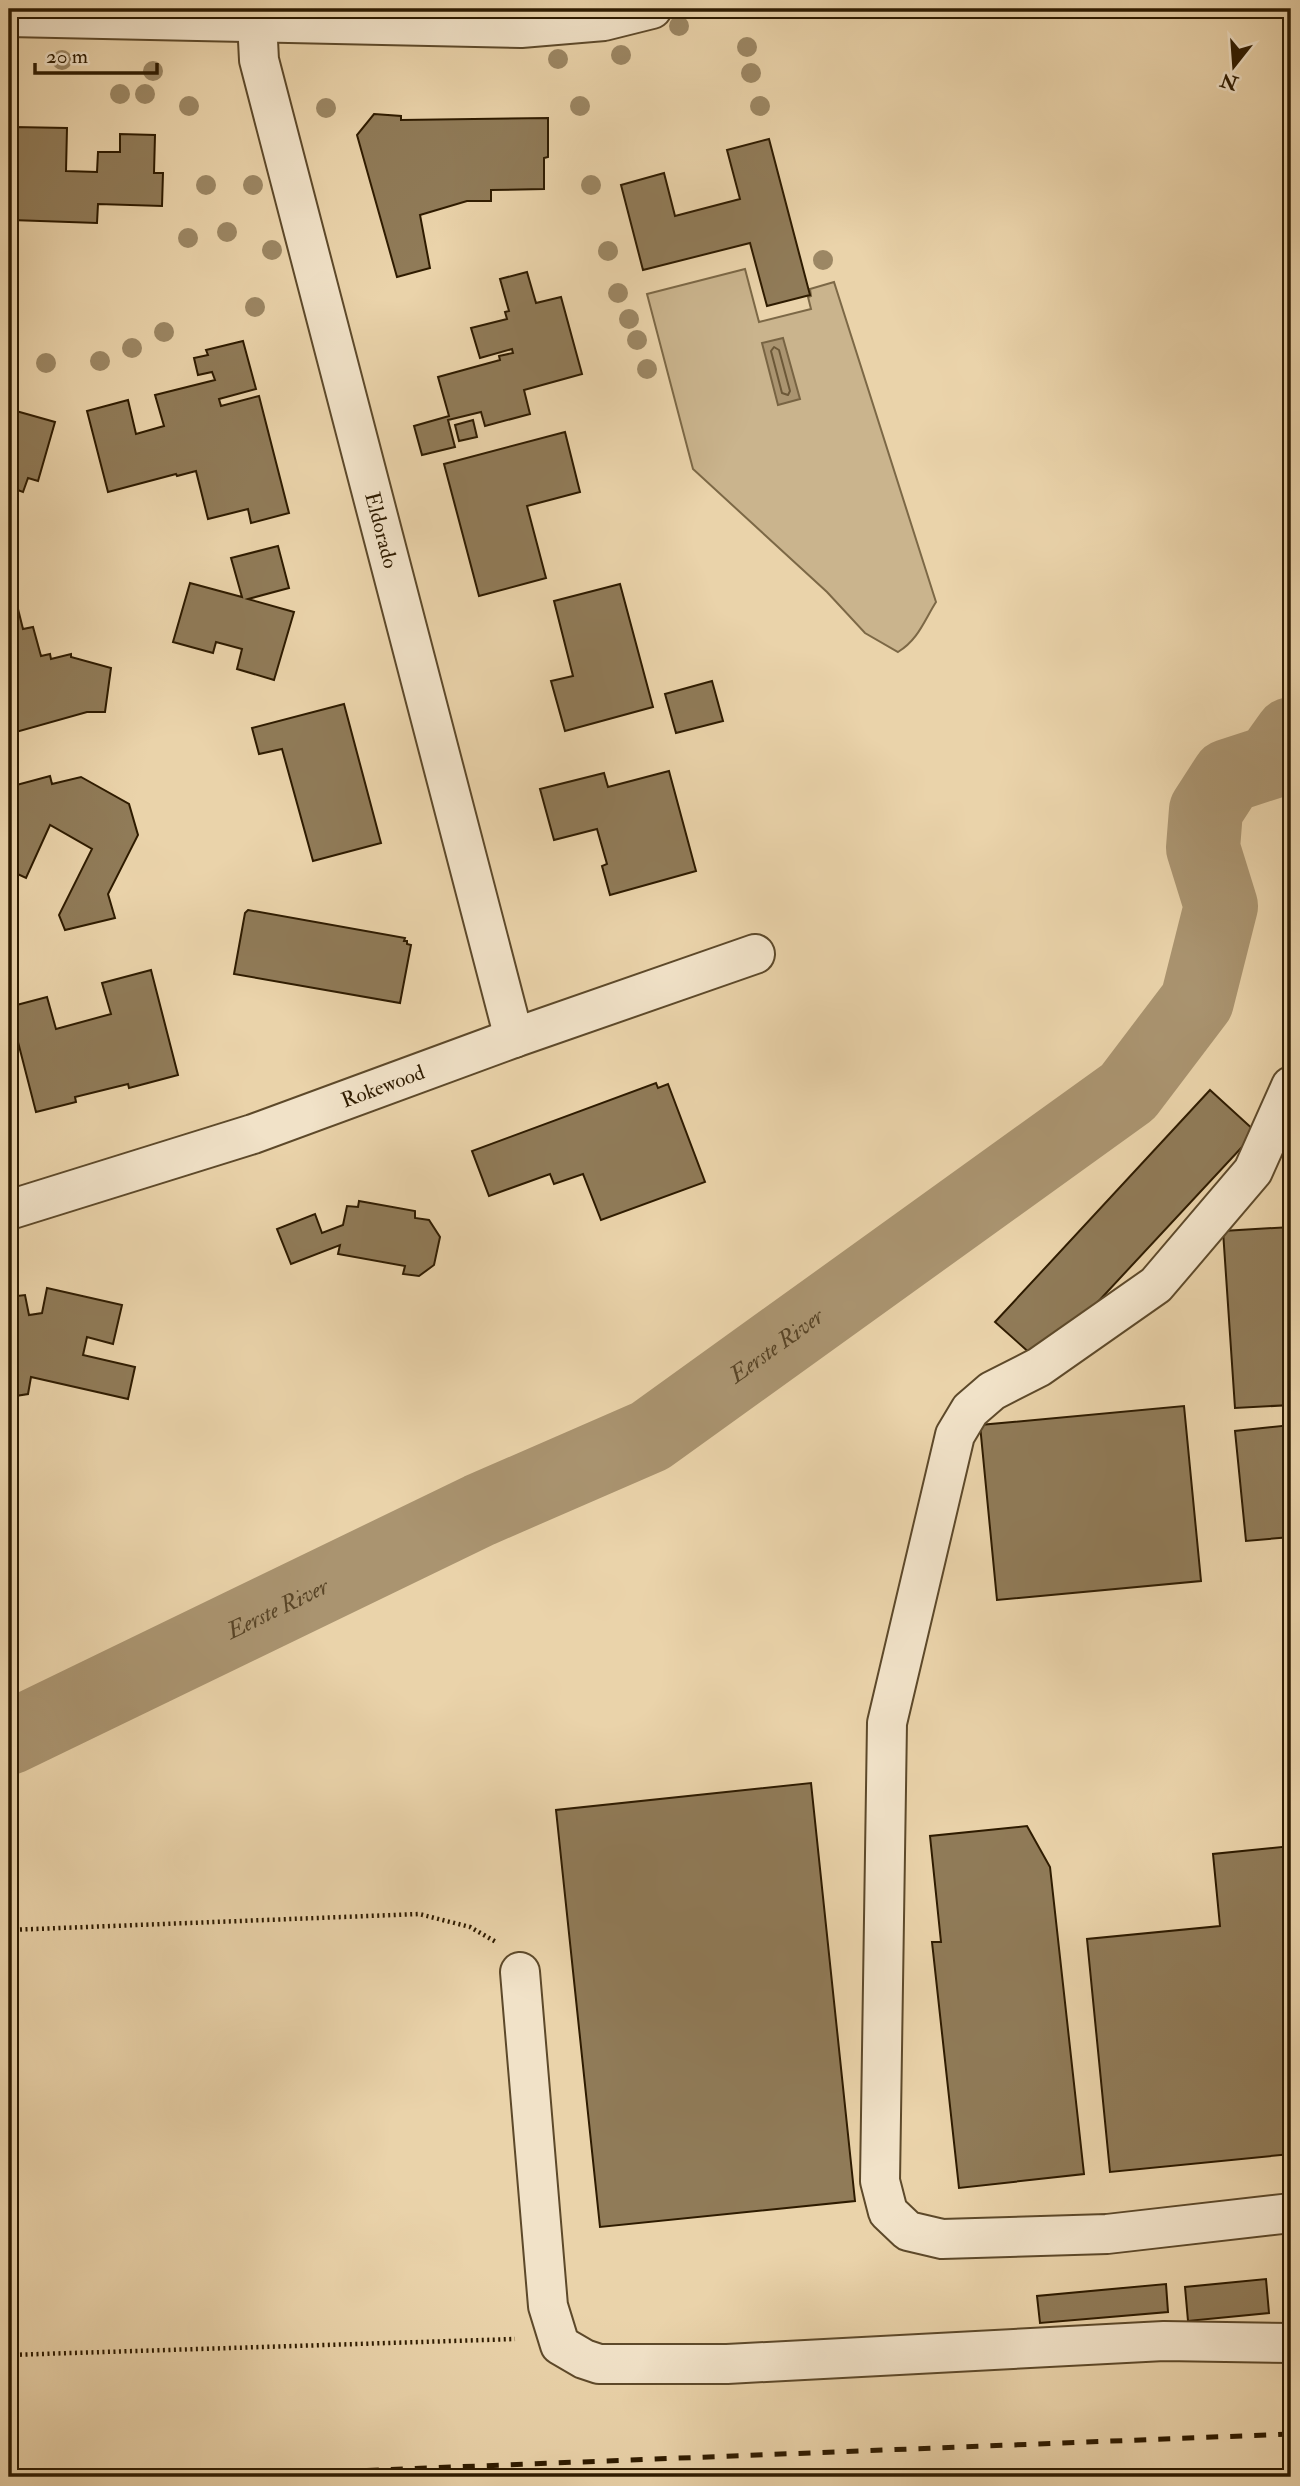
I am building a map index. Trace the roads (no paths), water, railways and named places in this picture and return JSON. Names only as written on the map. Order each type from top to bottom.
[{"type":"street","points":[[9,18],[521,28],[604,21],[652,9]]},
{"type":"street","name":"Eldorado","points":[[257,21],[259,60],[514,1038]]},
{"type":"street","name":"Rokewood","points":[[9,1210],[253,1134],[514,1038],[755,954]]},
{"type":"street","points":[[1291,1086],[1253,1171],[1156,1285],[1039,1367],[992,1391],[970,1410],[955,1434],[887,1723],[880,2180],[888,2212],[908,2231],[942,2239],[1107,2234],[1291,2213]]},
{"type":"street","points":[[520,1972],[548,2306],[560,2345],[584,2359],[599,2364],[727,2364],[1164,2341],[1291,2343]]},
{"type":"water","points":[[783,338],[800,399],[778,405],[762,343]]},
{"type":"waterway","name":"Eerste River","points":[[9,1738],[480,1510],[650,1436],[1128,1092],[1197,1001],[1221,906],[1203,848],[1206,810],[1228,776],[1271,762],[1291,734]]},
{"type":"railway","points":[[199,2477],[1291,2434]]}]
